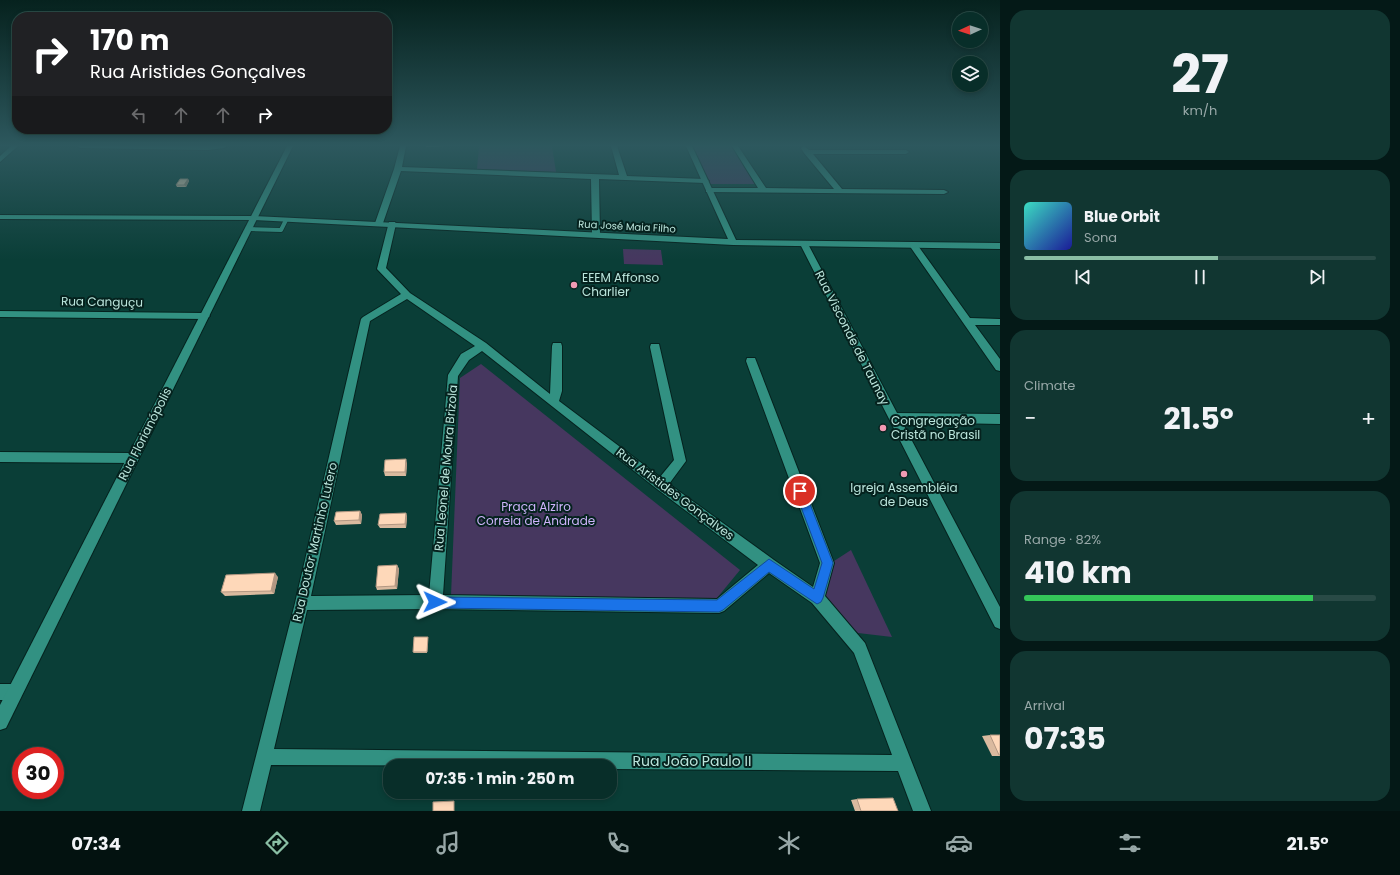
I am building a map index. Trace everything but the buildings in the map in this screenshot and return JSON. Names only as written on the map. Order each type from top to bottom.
[{"type":"street","name":"Rua Florianópolis","points":[[0,722],[8,692],[133,458],[271,184]]},
{"type":"street","points":[[379,223],[393,184]]},
{"type":"street","points":[[595,184],[596,235]]},
{"type":"street","points":[[706,184],[733,242]]},
{"type":"street","points":[[760,184],[764,190]]},
{"type":"street","points":[[834,184],[840,191]]},
{"type":"street","points":[[709,190],[944,192]]},
{"type":"street","name":"Rua José Maia Filho","points":[[0,217],[254,218],[379,223],[733,242],[1000,246]]},
{"type":"street","name":"Rua Aristides Gonçalves","points":[[392,224],[381,269],[407,295],[482,346],[552,402],[661,485],[769,565],[817,598],[860,648],[922,811]]},
{"type":"street","name":"Rua Visconde de Taunay","points":[[804,244],[892,417],[1000,622]]},
{"type":"street","points":[[913,245],[1000,367]]},
{"type":"street","name":"Rua Doutor Martinho Lutero","points":[[251,811],[302,603],[366,319],[407,295]]},
{"type":"street","name":"Rua Canguçu","points":[[0,314],[205,316]]},
{"type":"street","points":[[966,321],[1000,322]]},
{"type":"street","name":"Rua Leonel de Moura Brizola","points":[[435,602],[453,375],[465,358],[482,346]]},
{"type":"street","points":[[552,402],[557,391],[557,346]]},
{"type":"street","points":[[655,347],[680,461],[661,485]]},
{"type":"street","points":[[751,361],[827,563],[817,598]]},
{"type":"street","points":[[892,417],[1000,419]]},
{"type":"street","points":[[0,458],[133,458]]},
{"type":"street","points":[[302,603],[435,602],[719,606],[769,565]]},
{"type":"street","name":"Rua João Paulo II","points":[[264,757],[904,763]]},
{"type":"lane","points":[[249,229],[281,230],[286,220]]},
{"type":"green space","points":[[623,249],[661,250],[663,265],[624,264]]},
{"type":"green space","name":"Praça Alziro Correia de Andrade","points":[[481,364],[740,570],[717,598],[451,596],[460,378]]},
{"type":"green space","points":[[851,550],[892,637],[858,633],[822,602],[831,563]]},
{"type":"place","name":"EEEM Affonso Charlier","points":[[574,285]]},
{"type":"place","name":"Congregação Cristã no Brasil","points":[[883,428]]},
{"type":"place","name":"Igreja Assembléia de Deus","points":[[904,474]]},
{"type":"route","points":[[435,602],[719,606],[769,565],[817,598],[827,563],[800,491]]}]
